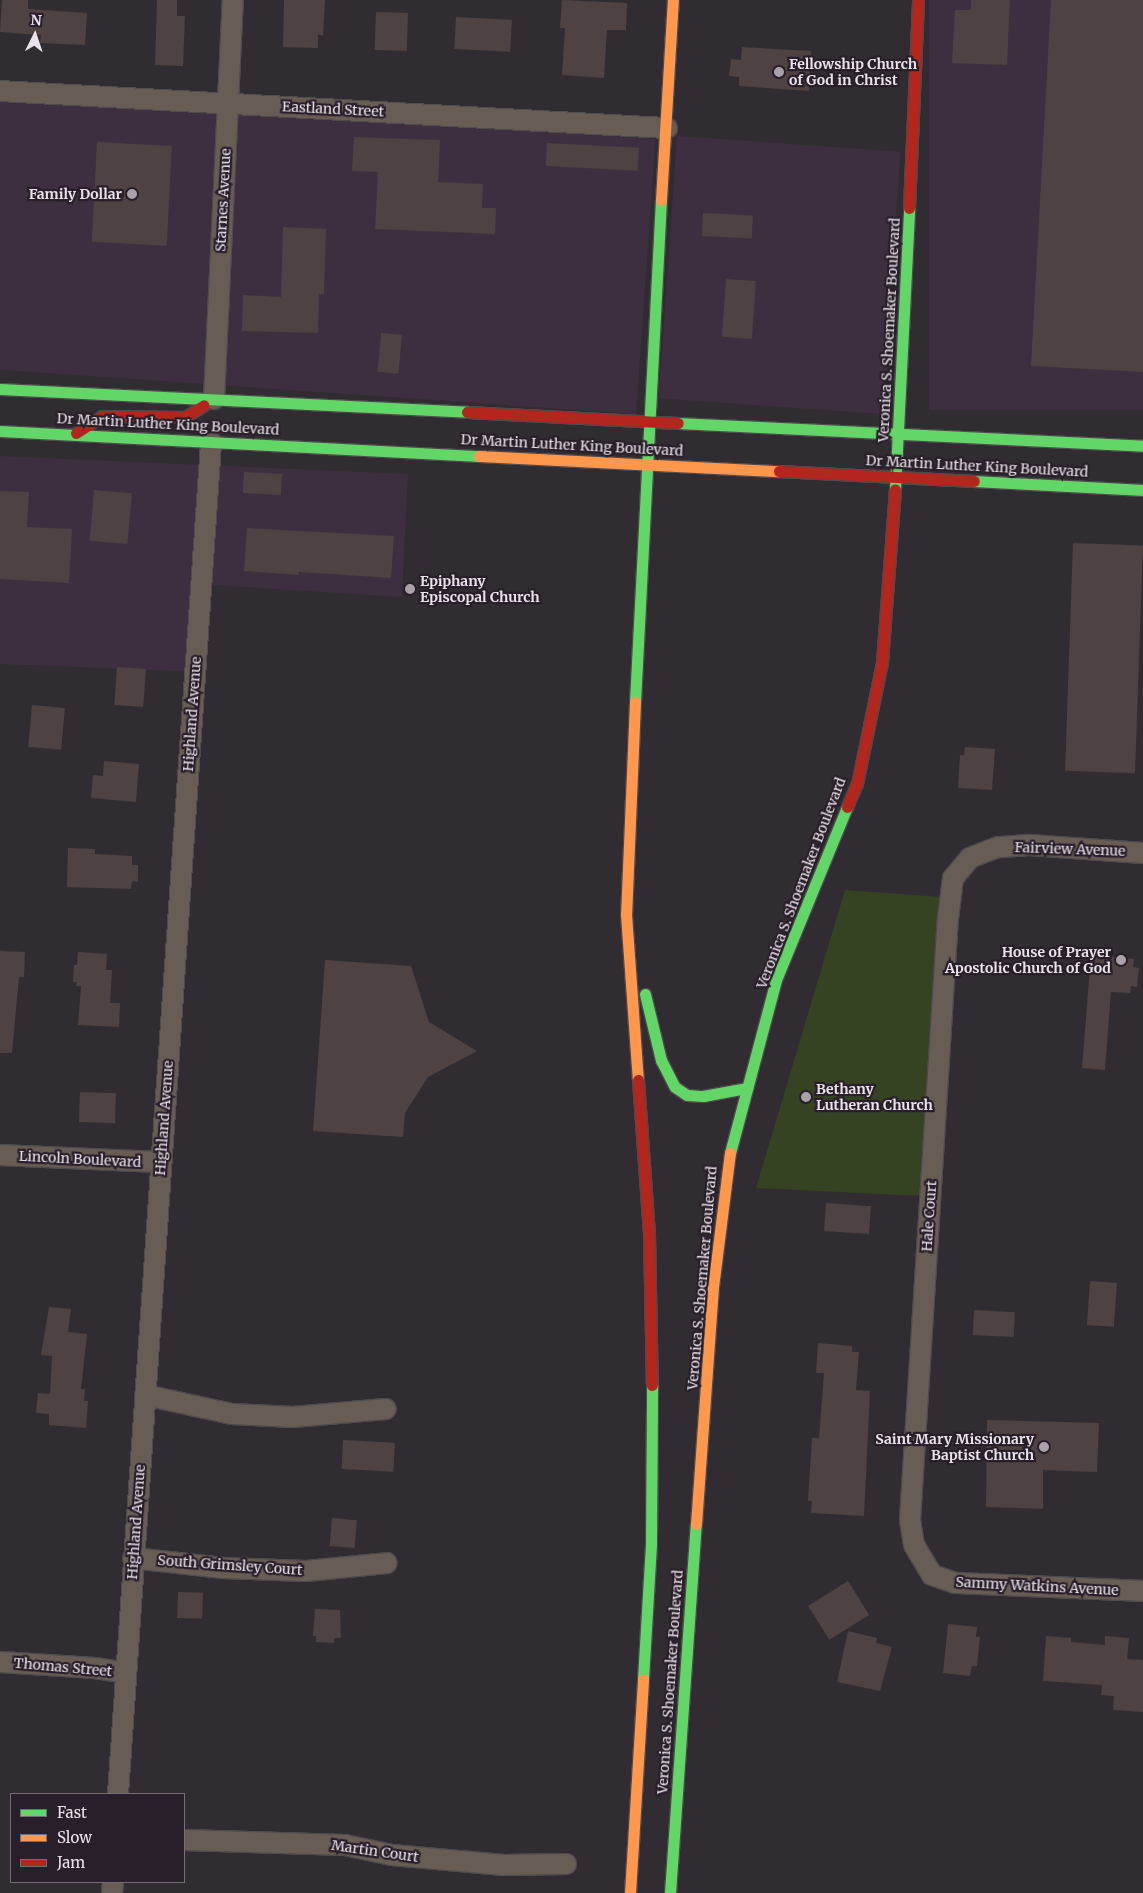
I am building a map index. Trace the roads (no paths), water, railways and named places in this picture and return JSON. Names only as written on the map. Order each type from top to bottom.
[{"type":"street","name":"Starnes Avenue","points":[[214,399],[233,0]]},
{"type":"street","name":"Veronica S. Shoemaker Boulevard","points":[[630,1893],[651,1544],[652,1401],[649,1234],[626,914],[646,464],[673,0]]},
{"type":"street","name":"Veronica S. Shoemaker Boulevard","points":[[670,1893],[713,1287],[728,1160],[776,980],[857,784],[882,662],[899,434],[918,0]]},
{"type":"street","name":"Eastland Street","points":[[0,90],[667,128]]},
{"type":"street","name":"Dr Martin Luther King Boulevard","points":[[0,389],[1143,446]]},
{"type":"street","points":[[76,433],[102,416],[185,417],[214,399]]},
{"type":"street","points":[[244,414],[268,402]]},
{"type":"street","name":"Dr Martin Luther King Boulevard","points":[[0,431],[217,435],[646,464],[1143,490]]},
{"type":"street","name":"Highland Avenue","points":[[118,1793],[144,1395],[217,435]]},
{"type":"street","name":"Fairview Avenue","points":[[970,858],[998,847],[1029,845],[1143,853]]},
{"type":"street","name":"Hale Court","points":[[932,1574],[914,1544],[910,1520],[911,1490],[948,916],[953,878],[970,858]]},
{"type":"street","points":[[626,914],[661,1060],[675,1087],[687,1095],[703,1096],[747,1088]]},
{"type":"street","name":"Lincoln Boulevard","points":[[0,1155],[161,1162]]},
{"type":"street","points":[[144,1395],[232,1414],[293,1417],[386,1409]]},
{"type":"street","name":"South Grimsley Court","points":[[133,1558],[223,1568],[306,1570],[387,1563]]},
{"type":"street","name":"Sammy Watkins Avenue","points":[[932,1574],[955,1583],[1143,1592]]},
{"type":"street","name":"Thomas Street","points":[[0,1662],[95,1668],[126,1673]]},
{"type":"street","name":"Martin Court","points":[[185,1840],[345,1845],[392,1855],[486,1863],[566,1864]]},
{"type":"place","name":"Fellowship Church of God in Christ","points":[[779,72]]},
{"type":"place","name":"Family Dollar","points":[[132,194]]},
{"type":"place","name":"Epiphany Episcopal Church","points":[[410,589]]},
{"type":"place","name":"House of Prayer Apostolic Church of God","points":[[1121,960]]},
{"type":"place","name":"Bethany Lutheran Church","points":[[806,1097]]},
{"type":"place","name":"Saint Mary Missionary Baptist Church","points":[[1044,1447]]}]
